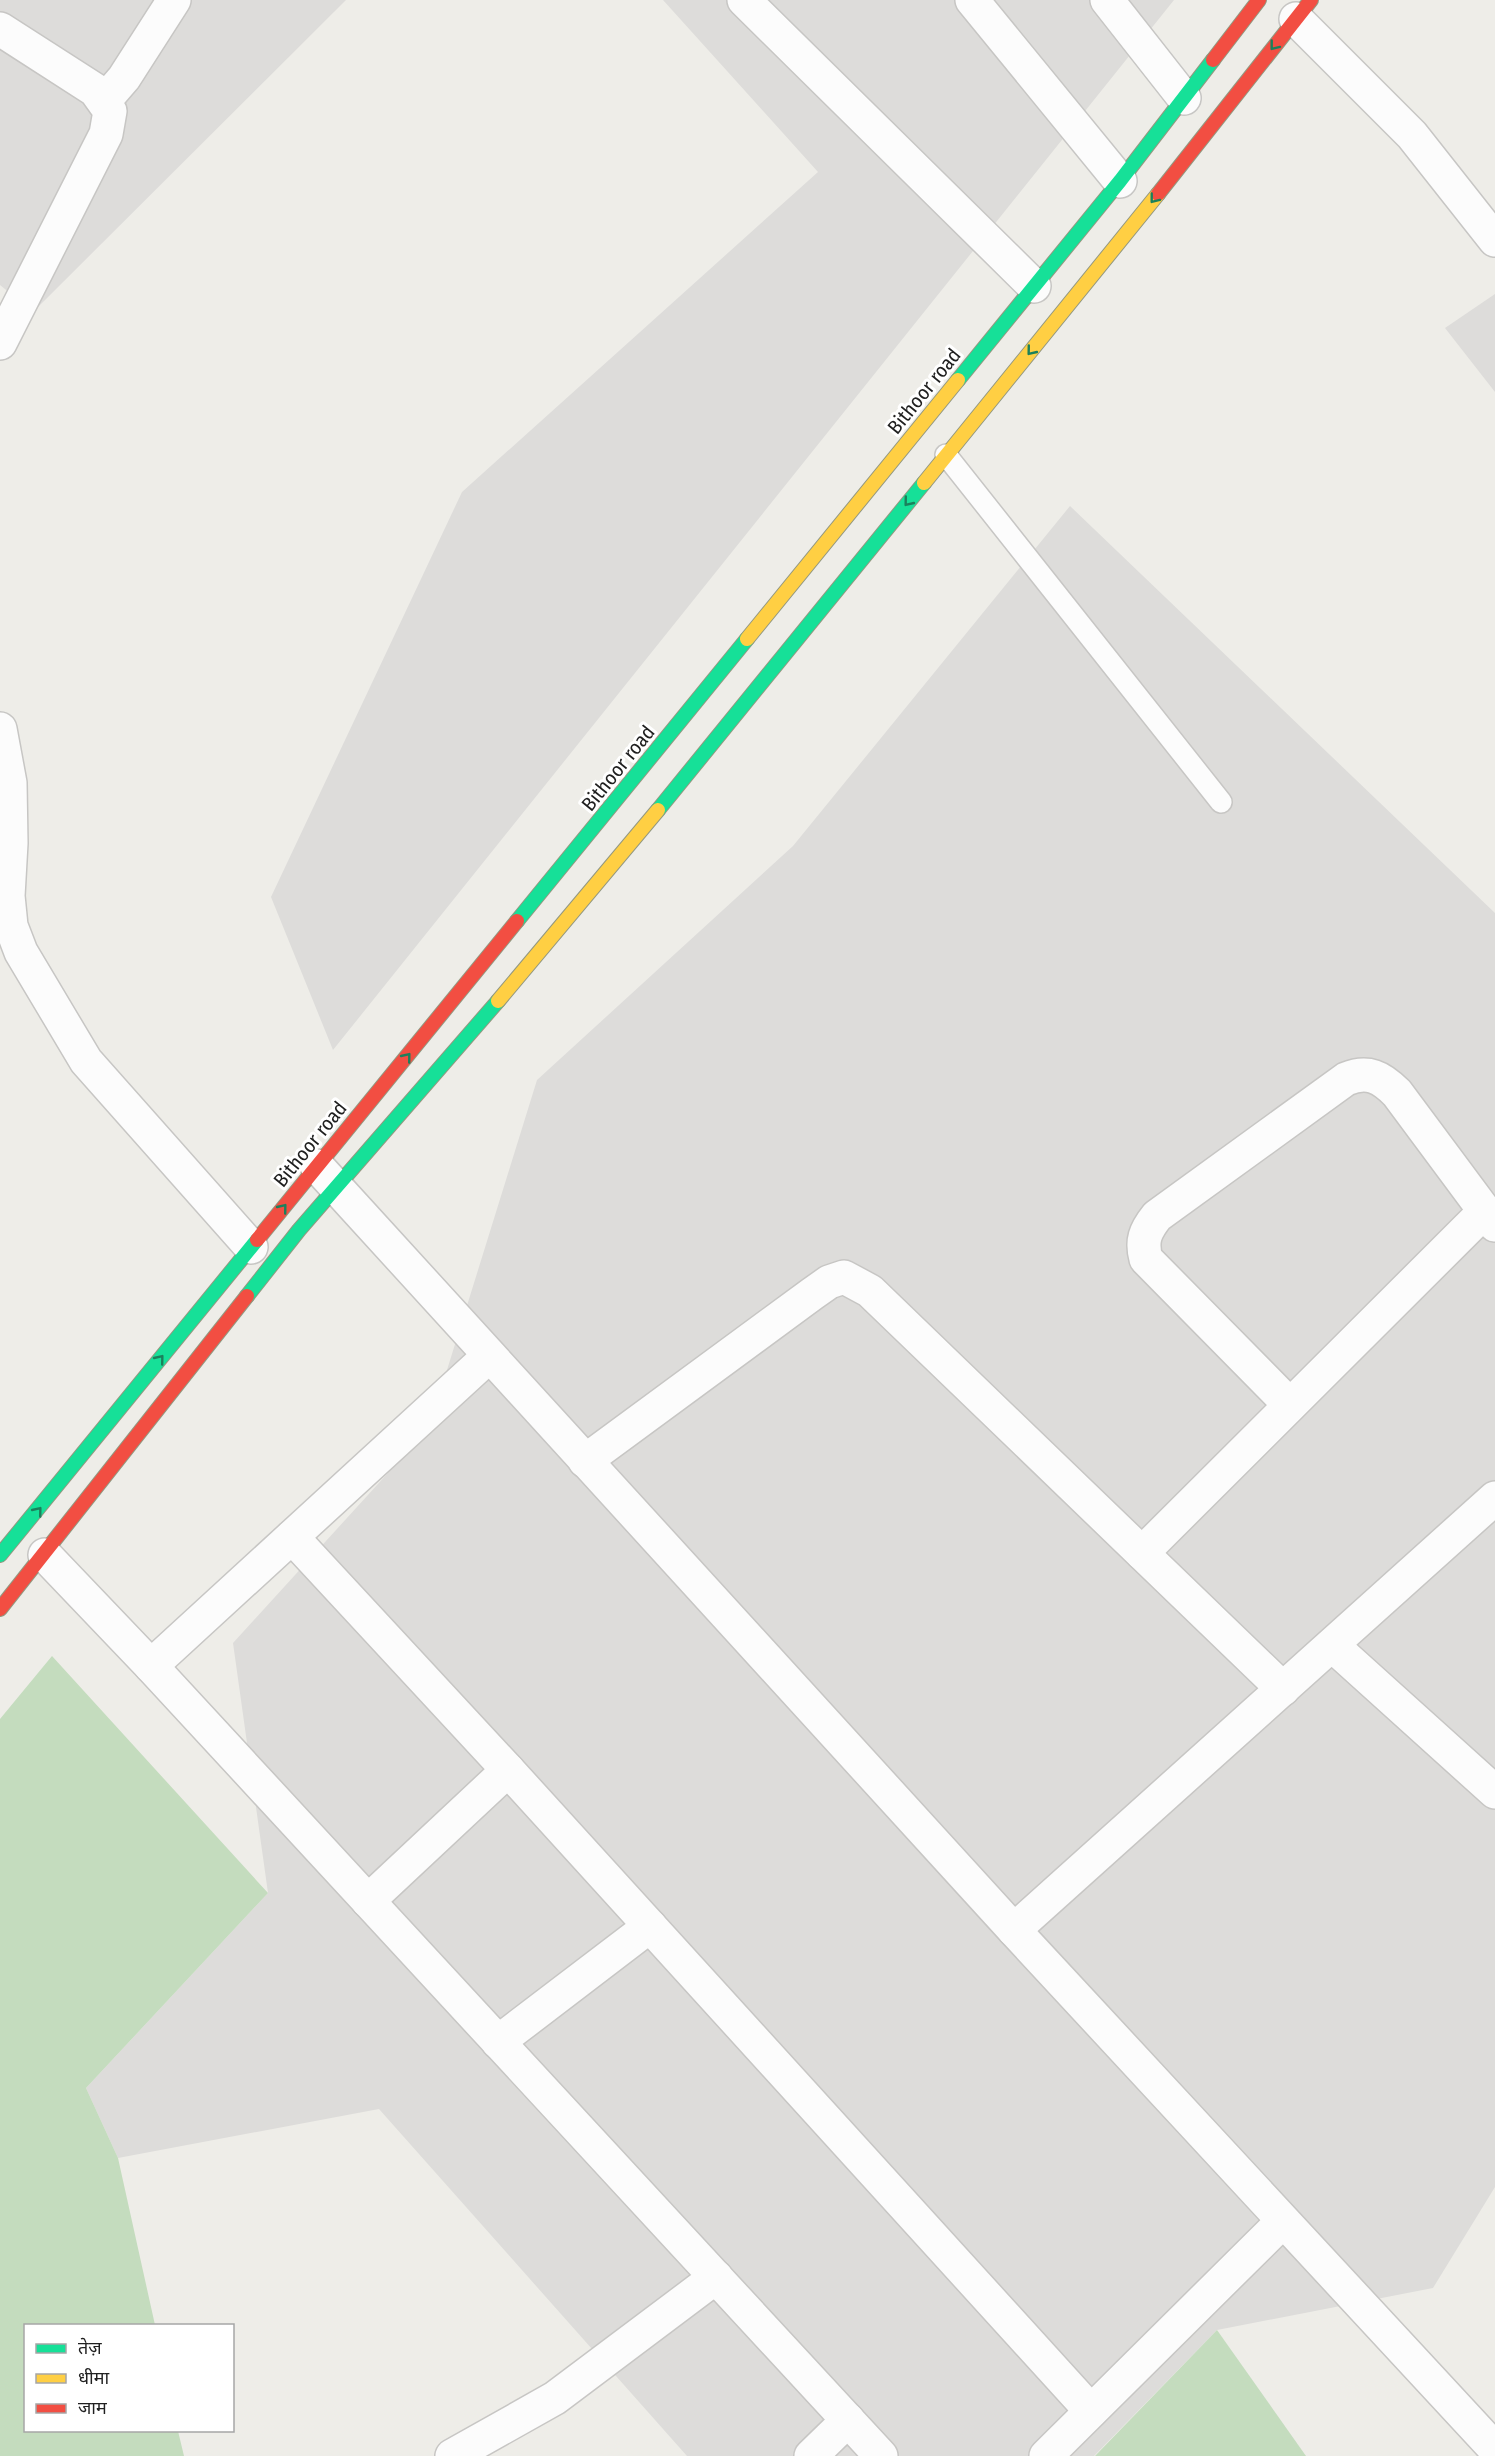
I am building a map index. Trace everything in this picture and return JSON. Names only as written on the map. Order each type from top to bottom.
[{"type":"street","points":[[105,100],[124,78],[174,0]]},
{"type":"street","points":[[744,0],[1034,286]]},
{"type":"street","points":[[972,0],[1120,181]]},
{"type":"street","points":[[1107,0],[1184,98]]},
{"type":"street","name":"Bithoor road","points":[[0,1555],[251,1247],[327,1177],[1034,286],[1120,181],[1259,0]]},
{"type":"street","points":[[0,1610],[299,1230],[327,1177],[580,906],[1138,219],[1303,9],[1412,135],[1495,240]]},
{"type":"street","points":[[0,29],[95,90],[105,100],[110,111],[106,134],[0,343]]},
{"type":"street","points":[[0,729],[10,783],[6,823],[8,896],[11,926],[21,952],[43,993],[86,1061],[251,1247]]},
{"type":"street","points":[[1142,1553],[1290,1405],[1490,1218],[1397,1093],[1381,1079],[1364,1073],[1346,1079],[1156,1216],[1146,1229],[1142,1245],[1146,1259],[1290,1405]]},
{"type":"street","points":[[327,1177],[1014,1930],[1495,2449]]},
{"type":"street","points":[[585,1461],[820,1288],[844,1277],[870,1291],[1283,1689]]},
{"type":"street","points":[[151,1666],[489,1356]]},
{"type":"street","points":[[1014,1930],[1495,1498]]},
{"type":"street","points":[[292,1538],[508,1770],[1091,2411]]},
{"type":"street","points":[[45,1555],[151,1666],[881,2456]]},
{"type":"street","points":[[1332,1645],[1495,1792]]},
{"type":"street","points":[[368,1901],[508,1770]]},
{"type":"street","points":[[498,2042],[650,1926]]},
{"type":"street","points":[[1046,2456],[1283,2221]]},
{"type":"street","points":[[452,2456],[555,2398],[716,2277]]},
{"type":"street","points":[[811,2456],[849,2420]]},
{"type":"lane","points":[[946,455],[1221,802]]},
{"type":"shaded area","points":[[0,0],[346,0],[33,312],[0,285]]},
{"type":"shaded area","points":[[663,0],[1174,0],[333,1050],[271,897],[462,492],[818,172]]},
{"type":"shaded area","points":[[1495,294],[1495,392],[1445,328]]},
{"type":"shaded area","points":[[1070,506],[1495,913],[1495,2187],[1433,2288],[1217,2330],[1094,2456],[687,2456],[379,2109],[118,2158],[86,2088],[268,1893],[233,1643],[429,1428],[537,1080],[793,846]]},
{"type":"green space","points":[[52,1656],[268,1893],[86,2088],[118,2158],[155,2324],[24,2324],[24,2432],[178,2432],[184,2456],[0,2456],[0,1719]]},
{"type":"green space","points":[[1217,2330],[1306,2456],[1095,2456]]},
{"type":"traffic: fast","points":[[958,380],[1120,181],[1213,60]]},
{"type":"traffic: fast","points":[[658,810],[924,483]]},
{"type":"traffic: fast","points":[[517,921],[747,639]]},
{"type":"traffic: fast","points":[[247,1296],[299,1230],[498,1001]]},
{"type":"traffic: fast","points":[[0,1555],[257,1240]]},
{"type":"traffic: slow","points":[[924,483],[1158,194]]},
{"type":"traffic: slow","points":[[747,639],[958,380]]},
{"type":"traffic: slow","points":[[498,1001],[658,810]]},
{"type":"traffic: jam","points":[[1213,60],[1259,0]]},
{"type":"traffic: jam","points":[[1158,194],[1311,0]]},
{"type":"traffic: jam","points":[[257,1240],[517,921]]},
{"type":"traffic: jam","points":[[0,1609],[247,1296]]}]
